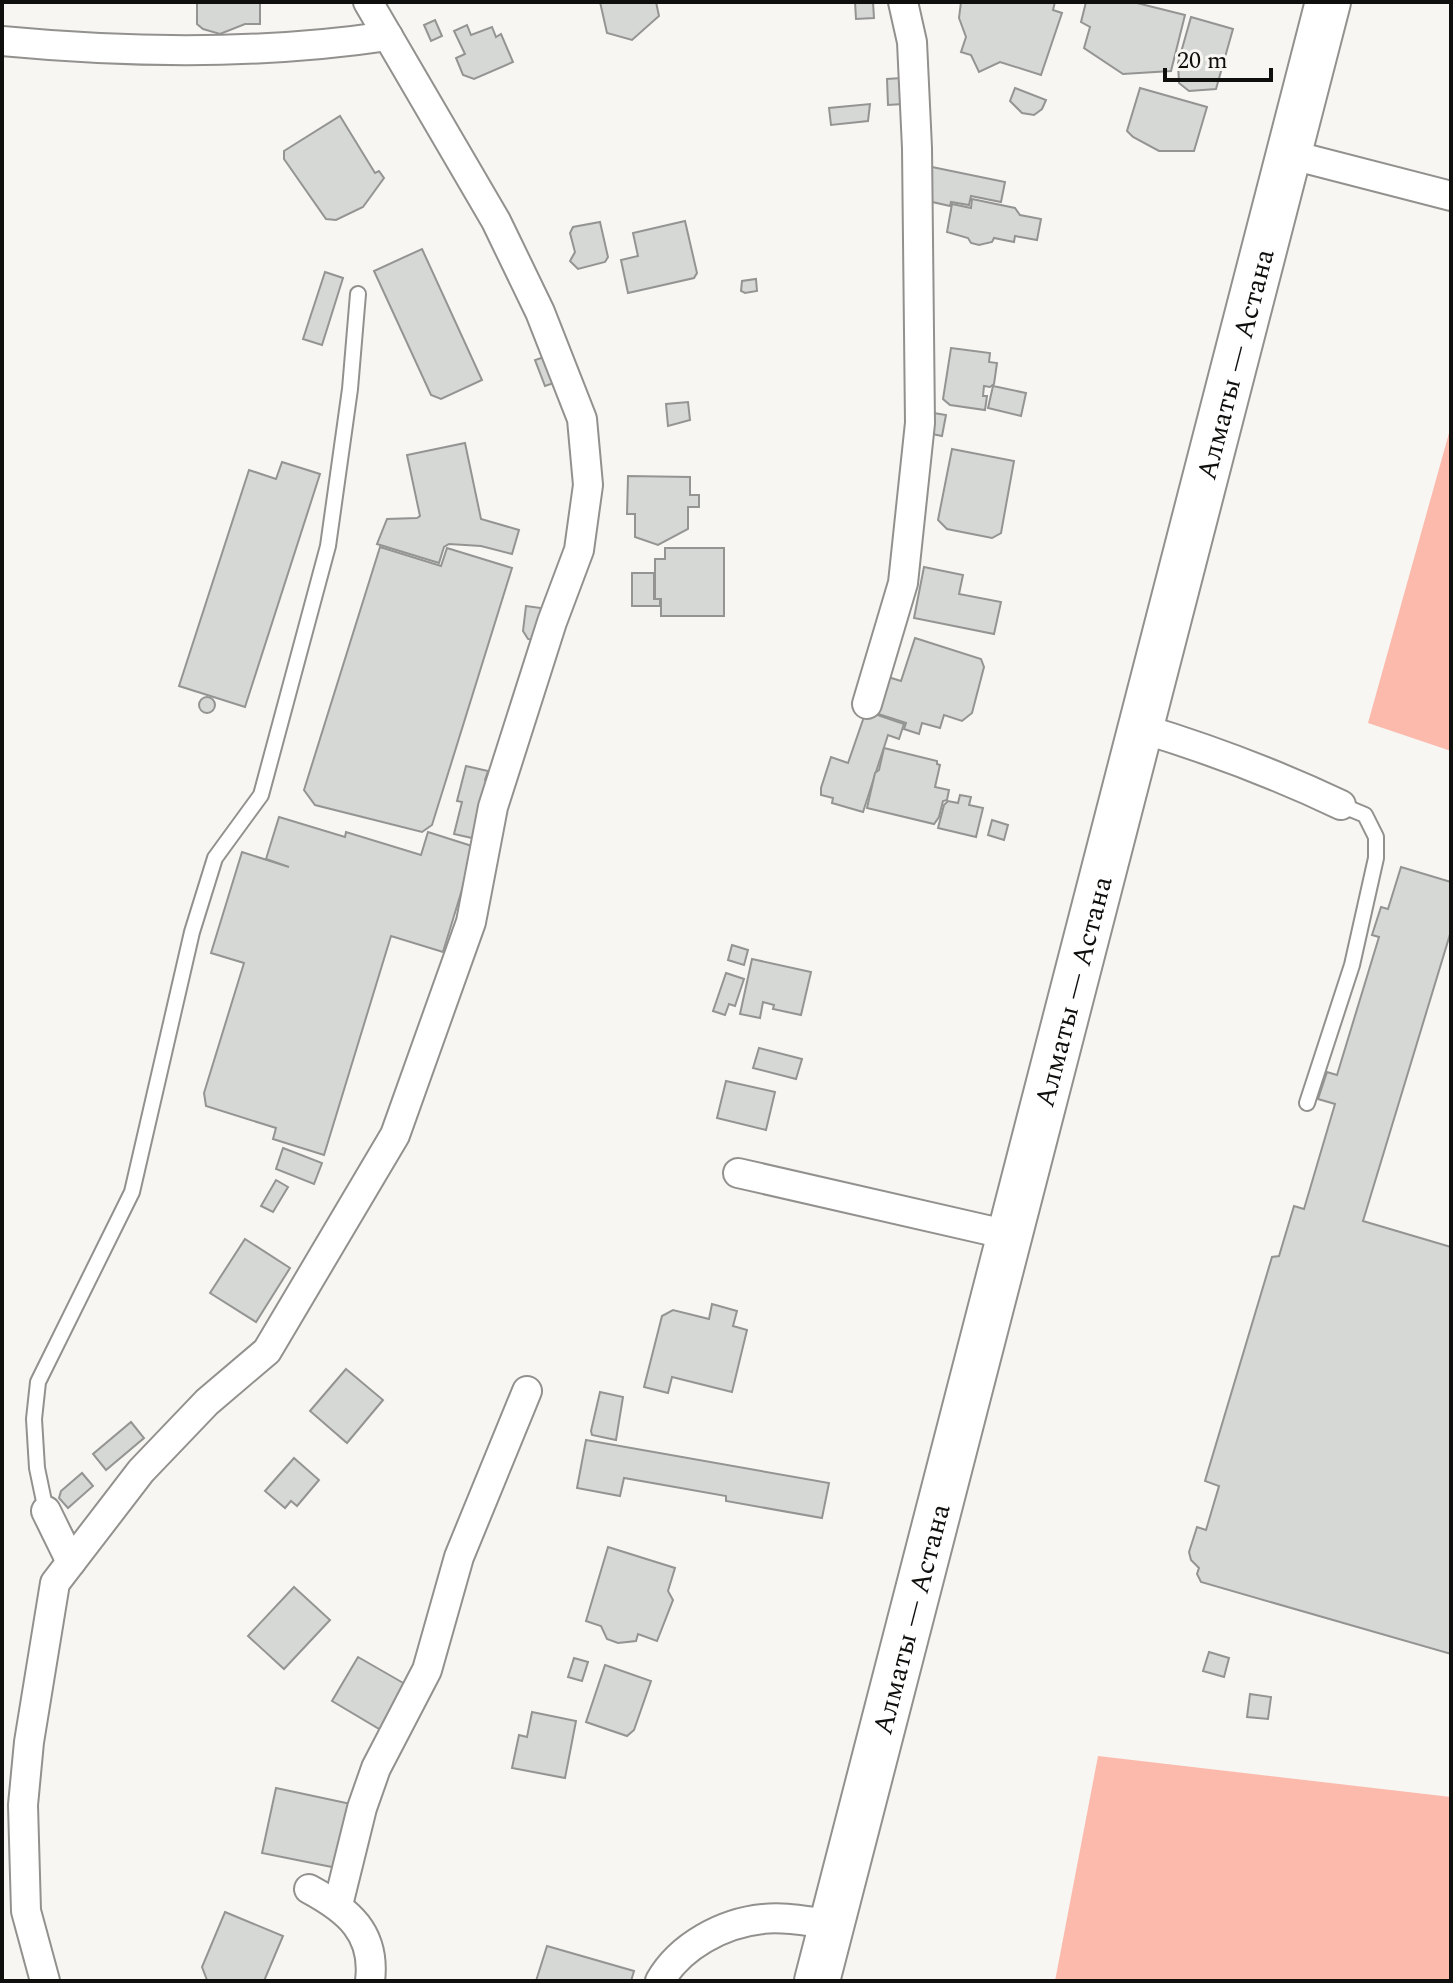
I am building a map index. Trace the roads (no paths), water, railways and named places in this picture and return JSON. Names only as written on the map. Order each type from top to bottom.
[{"type":"highway","name":"Алматы — Астана","points":[[817,1981],[1328,2]]},
{"type":"street","points":[[45,1981],[26,1911],[23,1805],[29,1742],[55,1583],[141,1471],[207,1402],[267,1351],[395,1135],[471,922],[493,807],[552,622],[579,550],[588,485],[582,419],[540,312],[496,221],[368,2]]},
{"type":"street","points":[[867,704],[903,583],[920,423],[917,148],[912,42],[903,2]]},
{"type":"street","points":[[2,41],[54,46],[240,50],[331,45],[388,36]]},
{"type":"street","points":[[1288,154],[1451,196]]},
{"type":"street","points":[[1140,728],[1205,749],[1341,805]]},
{"type":"street","points":[[738,1173],[1009,1235]]},
{"type":"street","points":[[338,1905],[362,1808],[376,1768],[427,1670],[459,1557],[527,1391]]},
{"type":"street","points":[[46,1511],[71,1562]]},
{"type":"street","points":[[309,1889],[338,1905],[361,1929],[369,1951],[370,1981]]},
{"type":"street","points":[[660,1981],[670,1964],[695,1943],[724,1930],[767,1918],[832,1924]]},
{"type":"lane","points":[[46,1511],[35,1443],[38,1382],[132,1192],[192,932],[215,858],[261,795],[328,546],[350,389],[358,294]]},
{"type":"lane","points":[[1307,1103],[1352,965],[1376,858],[1376,837],[1365,815],[1341,805]]}]
